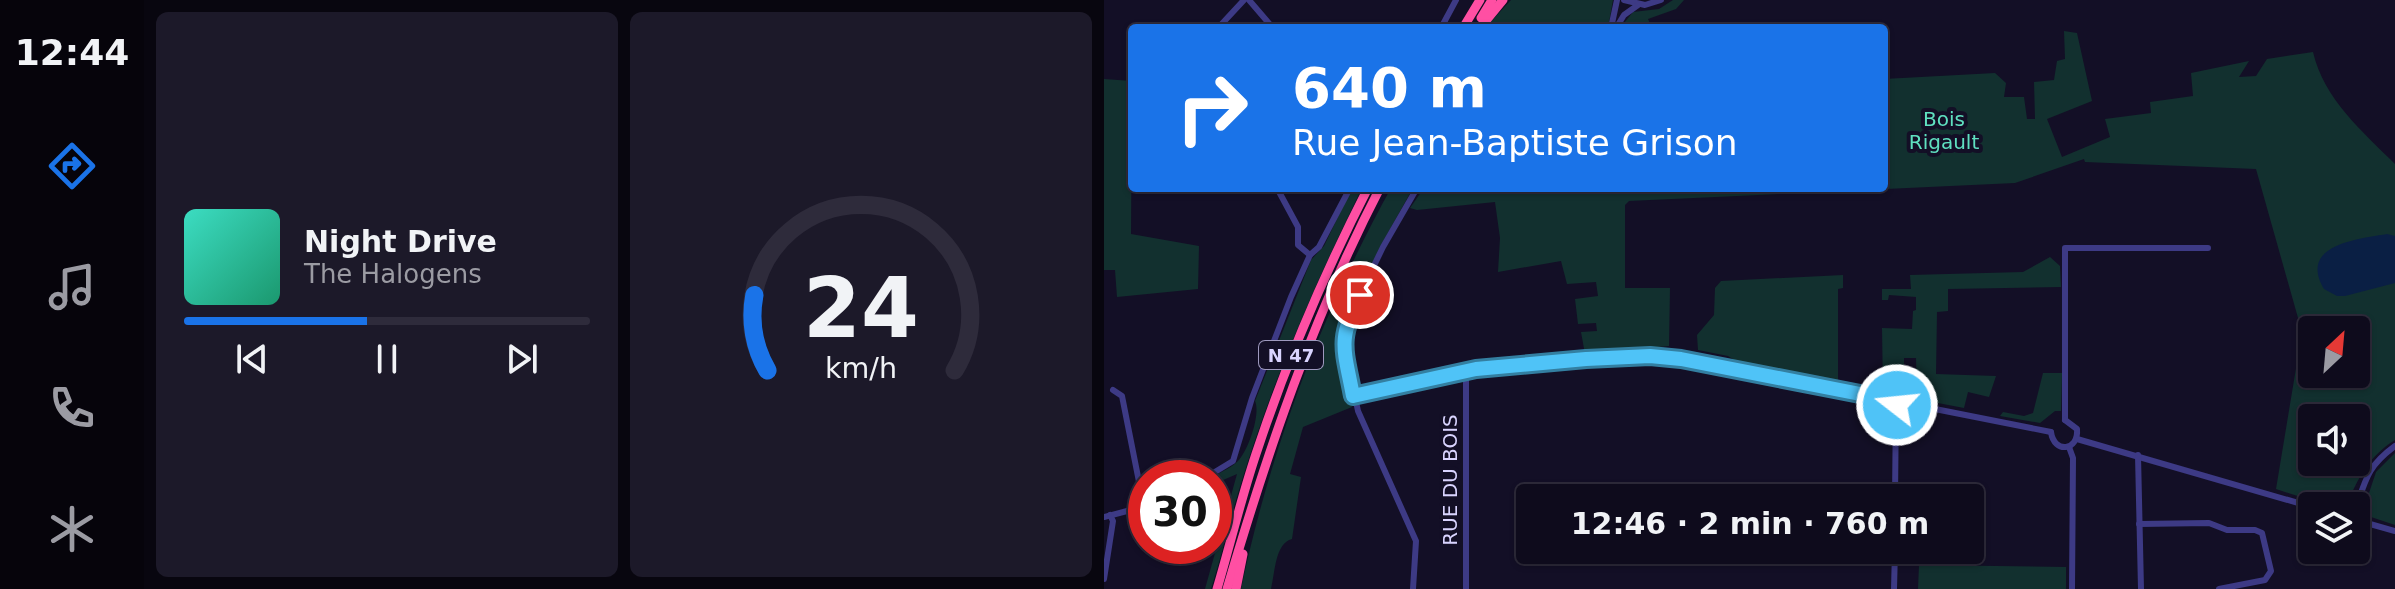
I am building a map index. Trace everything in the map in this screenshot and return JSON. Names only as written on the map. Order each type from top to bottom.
[{"type":"highway","points":[[1471,24],[1474,0]]},
{"type":"highway","points":[[1472,24],[1480,0]]},
{"type":"highway","points":[[1473,24],[1492,0]]},
{"type":"highway","points":[[1475,24],[1503,0]]},
{"type":"highway","name":"N 47","points":[[1217,589],[1258,447],[1295,344],[1366,192]]},
{"type":"highway","name":"N 47","points":[[1236,589],[1249,531],[1248,515],[1284,406],[1311,335],[1378,192]]},
{"type":"highway","points":[[1227,589],[1248,515]]},
{"type":"street","points":[[1222,24],[1246,0],[1269,24]]},
{"type":"street","points":[[1443,24],[1456,0]]},
{"type":"street","points":[[1614,24],[1617,0]]},
{"type":"street","points":[[1624,0],[1640,5]]},
{"type":"street","points":[[1617,24],[1624,15],[1640,5],[1661,0]]},
{"type":"street","points":[[1279,192],[1298,227],[1298,245],[1310,255]]},
{"type":"street","points":[[1232,461],[1257,385],[1310,255],[1319,247],[1348,192]]},
{"type":"street","points":[[1413,589],[1416,541],[1353,396],[1343,340],[1345,326],[1383,247],[1415,192]]},
{"type":"street","points":[[2077,439],[2069,447],[2057,446],[2052,440],[2057,425],[2065,248],[2208,248]]},
{"type":"street","points":[[1353,396],[1466,371],[1586,359],[1661,357],[1896,401],[2074,425],[2077,439]]},
{"type":"street","name":"RUE DU BOIS","points":[[1466,371],[1466,589]]},
{"type":"street","points":[[1113,390],[1122,396],[1135,460]]},
{"type":"street","points":[[1895,484],[1896,401]]},
{"type":"street","points":[[2077,439],[2298,503]]},
{"type":"street","points":[[2361,492],[2371,468],[2395,446]]},
{"type":"street","points":[[2069,447],[2073,458],[2072,589]]},
{"type":"street","points":[[2138,455],[2141,589]]},
{"type":"street","points":[[1107,516],[1128,511]]},
{"type":"street","points":[[1104,579],[1113,521],[1107,516]]},
{"type":"street","points":[[2139,524],[2209,523],[2227,530],[2259,531],[2264,537],[2271,571],[2265,580],[2219,589]]},
{"type":"street","points":[[2370,524],[2395,531]]},
{"type":"street","points":[[1894,589],[1895,564]]},
{"type":"green space","points":[[1511,0],[1613,0],[1609,24],[1489,24]]},
{"type":"green space","points":[[1673,0],[1684,0],[1676,9],[1648,19],[1650,24],[1623,24],[1633,12],[1659,9]]},
{"type":"green space","name":"Bois Rigault","points":[[2064,31],[2077,33],[2092,101],[2047,119],[2062,157],[2110,137],[2105,119],[2151,113],[2150,102],[2193,96],[2191,73],[2249,61],[2239,77],[2256,76],[2267,59],[2313,52],[2318,69],[2335,99],[2395,164],[2395,440],[2370,462],[2370,404],[2298,404],[2298,476],[2361,476],[2352,492],[2298,492],[2298,496],[2276,489],[2298,356],[2298,388],[2370,388],[2370,316],[2298,318],[2256,169],[2085,162],[2084,159],[2015,183],[1888,189],[1888,79],[1995,73],[2006,83],[2004,97],[2024,97],[2027,119],[2035,119],[2034,82],[2054,80],[2057,61],[2065,59]]},
{"type":"green space","points":[[1104,79],[1128,81],[1131,234],[1199,246],[1198,289],[1117,297],[1115,270],[1104,270]]},
{"type":"green space","points":[[1350,192],[1360,192],[1282,366],[1232,516],[1232,492],[1237,474],[1232,476],[1232,466],[1246,449],[1255,423],[1255,401],[1311,260],[1324,246]]},
{"type":"green space","points":[[1389,192],[1411,192],[1340,330],[1339,340],[1352,407],[1303,427],[1290,474],[1301,477],[1292,539],[1279,552],[1271,589],[1241,589],[1267,485],[1301,383],[1366,235]]},
{"type":"green space","points":[[1421,192],[1822,192],[1629,201],[1625,205],[1625,288],[1670,288],[1669,346],[1585,354],[1581,332],[1597,331],[1596,323],[1578,324],[1575,299],[1598,296],[1596,282],[1567,284],[1561,261],[1498,272],[1500,238],[1495,202],[1417,210],[1410,208]]},
{"type":"green space","points":[[2050,257],[2060,266],[2061,287],[1948,289],[1948,311],[1937,312],[1936,374],[1996,376],[1989,397],[1968,392],[1964,408],[1917,399],[1916,358],[1904,358],[1904,396],[1883,392],[1882,328],[1912,329],[1916,297],[1889,295],[1888,300],[1882,300],[1882,289],[1911,289],[1910,275],[2023,272]]},
{"type":"green space","points":[[1843,275],[1843,288],[1838,289],[1838,383],[1742,365],[1728,356],[1698,350],[1697,335],[1714,315],[1715,288],[1721,281]]},
{"type":"green space","points":[[2043,373],[2062,373],[2061,411],[2055,411],[2040,423],[2000,416],[2003,412],[2024,416],[2033,413]]},
{"type":"green space","points":[[2395,453],[2395,525],[2370,517],[2369,492],[2376,472]]},
{"type":"green space","points":[[1212,564],[1218,564],[1211,589],[1205,589]]},
{"type":"green space","points":[[1919,565],[2066,567],[2066,589],[1918,589]]},
{"type":"water","points":[[2387,234],[2395,236],[2395,283],[2345,296],[2337,296],[2324,289],[2318,274],[2319,263],[2325,254],[2347,242]]},
{"type":"route","points":[[1360,295],[1345,326],[1343,340],[1353,396],[1476,369],[1650,356],[1681,359],[1896,401],[1897,405]]}]
